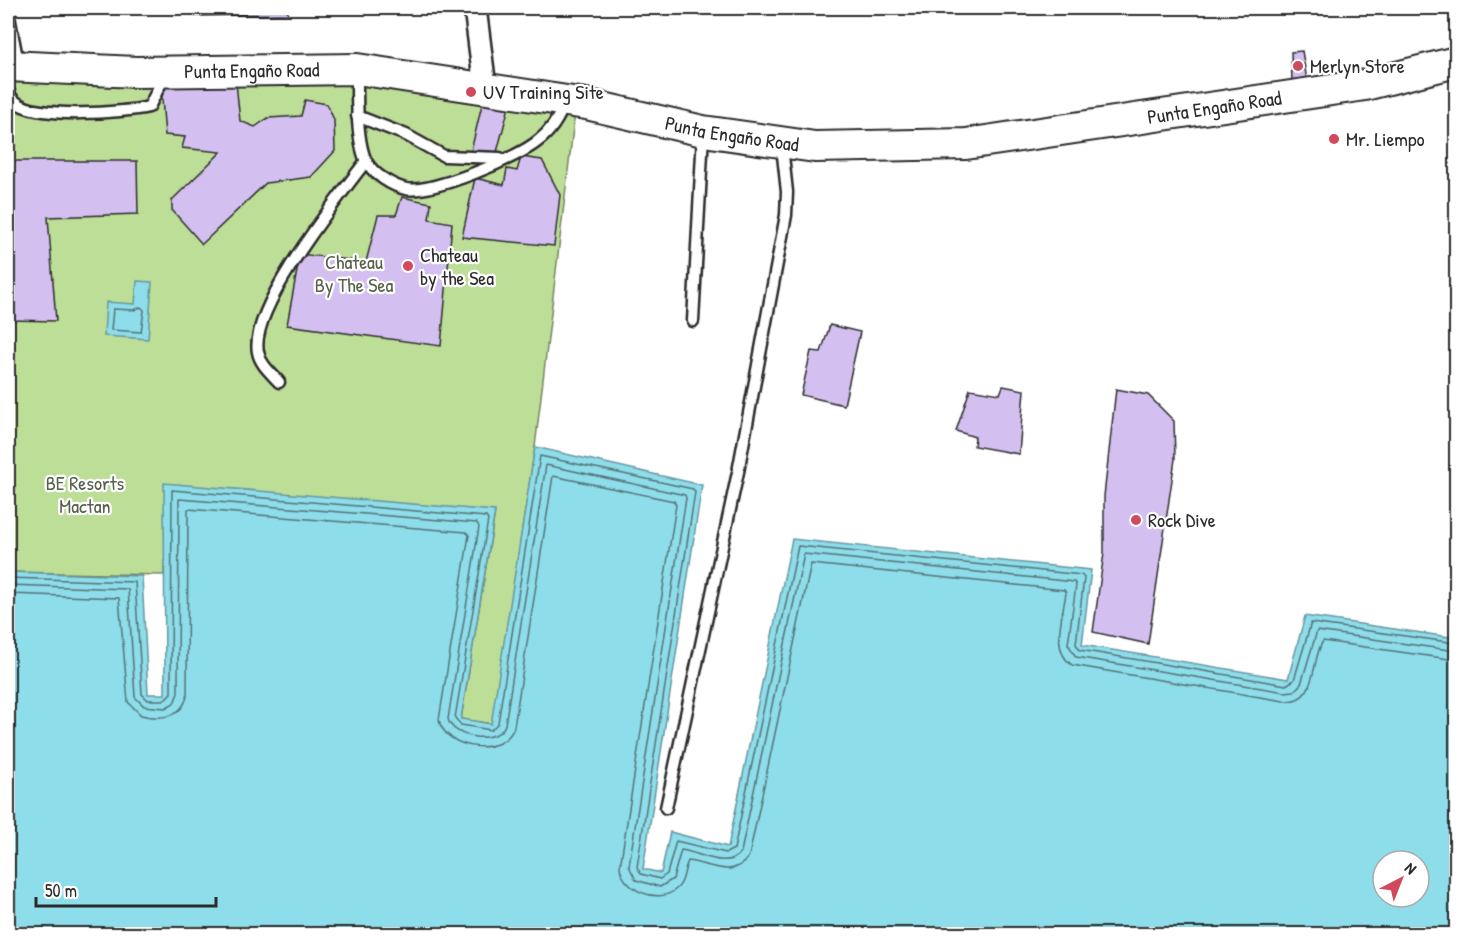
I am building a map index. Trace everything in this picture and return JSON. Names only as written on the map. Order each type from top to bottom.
[{"type":"street","points":[[475,8],[485,87]]},
{"type":"street","name":"Punta Engaño Road","points":[[11,74],[357,69],[485,87],[565,101],[704,131],[815,147],[966,144],[1365,85],[1456,62]]},
{"type":"lane","points":[[8,11],[11,74],[16,103],[39,111],[131,111],[148,107],[159,92],[167,72]]},
{"type":"lane","points":[[357,69],[357,116],[366,161],[384,180],[407,189],[434,187],[510,158],[538,141],[559,117],[565,101]]},
{"type":"lane","points":[[357,116],[406,135],[444,156],[462,159],[510,158]]},
{"type":"lane","points":[[693,321],[704,131]]},
{"type":"lane","points":[[666,808],[738,472],[786,214],[787,192],[781,142]]},
{"type":"lane","points":[[279,382],[261,361],[257,336],[293,258],[366,161]]},
{"type":"green space","name":"Chateau By The Sea","points":[[367,73],[575,112],[535,447],[492,724],[461,719],[495,512],[164,561],[164,575],[8,572],[8,79]]},
{"type":"water","points":[[137,281],[152,282],[148,339],[104,336],[106,302],[135,304]]},
{"type":"water","points":[[535,447],[702,485],[643,869],[661,873],[670,832],[728,847],[792,539],[1091,570],[1082,645],[1288,679],[1305,616],[1456,638],[1456,934],[8,934],[8,572],[142,576],[148,694],[165,694],[164,483],[495,511],[461,719],[491,724]]},
{"type":"building","points":[[195,8],[287,8],[288,14],[195,16]]},
{"type":"building","name":"Merlyn Store","points":[[1302,51],[1307,80],[1292,82],[1291,52]]},
{"type":"building","points":[[236,83],[240,121],[255,127],[268,118],[301,116],[305,100],[327,104],[334,120],[335,151],[311,177],[266,183],[202,244],[172,210],[172,200],[221,152],[182,148],[185,137],[165,135],[161,87]]},
{"type":"building","points":[[483,100],[510,103],[497,152],[471,151]]},
{"type":"building","points":[[521,157],[542,160],[560,195],[554,246],[462,237],[475,178],[504,185],[507,169],[517,171]]},
{"type":"building","points":[[8,161],[137,161],[138,214],[48,217],[56,321],[8,320]]},
{"type":"building","points":[[402,197],[431,203],[429,219],[452,223],[441,346],[287,325],[300,254],[366,262],[378,215],[396,215]]},
{"type":"building","points":[[830,325],[860,332],[844,405],[801,395],[811,351],[821,352]]},
{"type":"building","points":[[1003,386],[1024,390],[1019,454],[974,446],[975,437],[956,431],[970,389],[1000,394]]},
{"type":"building","name":"Rock Dive","points":[[1116,389],[1148,395],[1174,421],[1175,459],[1148,644],[1093,632],[1104,553],[1104,496]]},
{"type":"place","name":"Merlyn Store","points":[[1298,66]]},
{"type":"place","name":"UV Training Site","points":[[471,92]]},
{"type":"place","name":"Mr. Liempo","points":[[1334,139]]},
{"type":"place","name":"Chateau by the Sea","points":[[408,266]]},
{"type":"place","name":"Rock Dive","points":[[1136,520]]},
{"type":"park label","name":"BE Resorts Mactan","points":[[85,494]]}]
